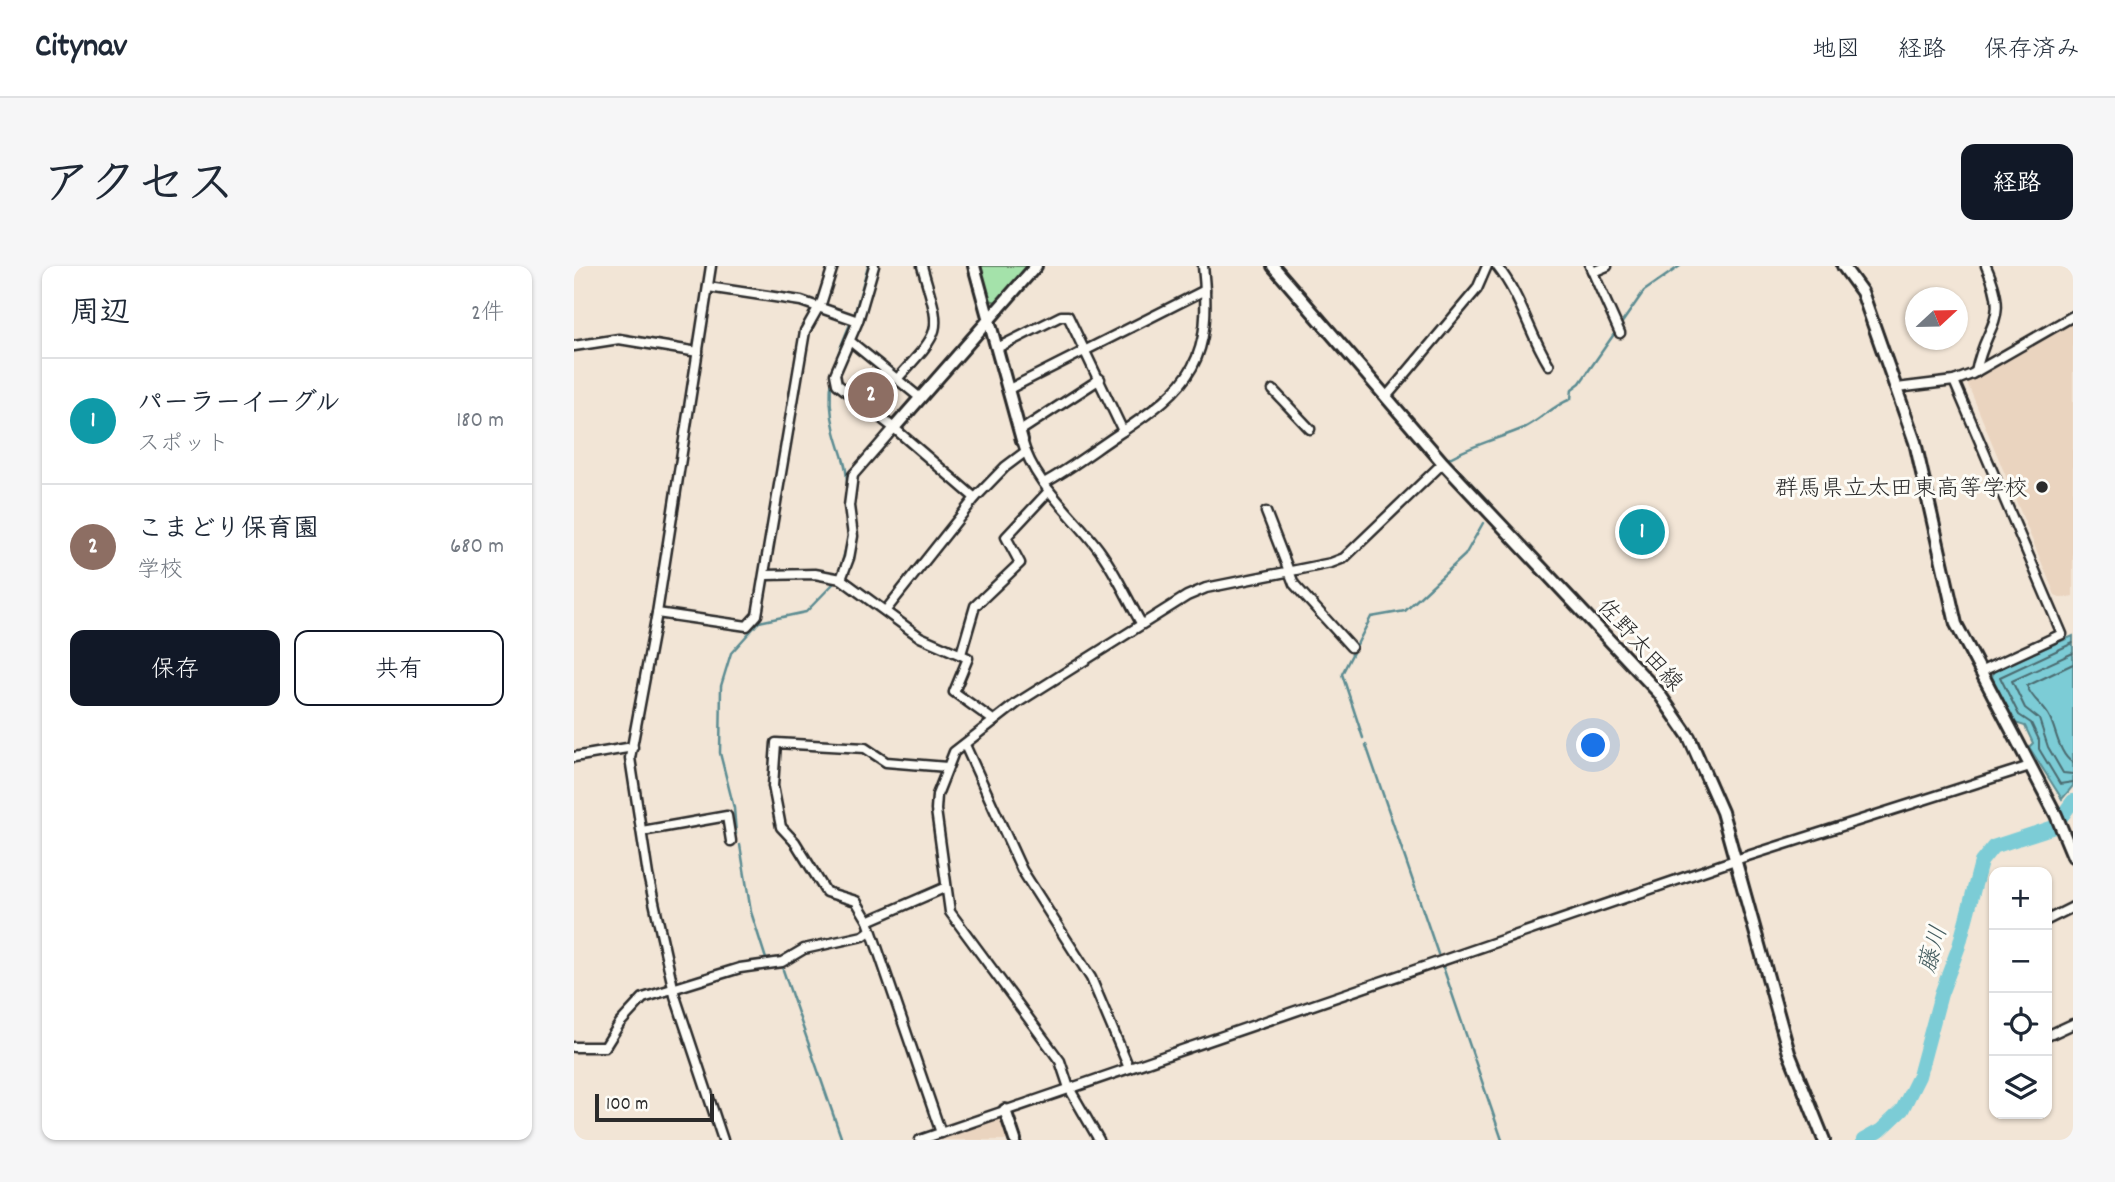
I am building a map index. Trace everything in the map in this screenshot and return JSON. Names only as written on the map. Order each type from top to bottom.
[{"type":"street","points":[[711,266],[630,768],[648,876],[673,989],[723,1140]]},
{"type":"street","points":[[657,613],[747,626],[761,607],[805,331],[822,301],[833,266]]},
{"type":"street","points":[[874,266],[858,321],[835,380],[975,498]]},
{"type":"street","points":[[897,379],[936,331],[937,318],[922,266]]},
{"type":"street","points":[[974,266],[1025,452],[1047,487],[1103,555],[1141,623]]},
{"type":"street","points":[[841,579],[853,536],[849,498],[853,475],[1036,266]]},
{"type":"street","points":[[961,653],[975,607],[1020,563],[1006,537],[1047,487],[1142,420],[1188,377],[1206,321],[1203,266]]},
{"type":"street","name":"佐野太田線","points":[[1273,266],[1443,463],[1621,651],[1674,713],[1709,777],[1789,1054],[1824,1140]]},
{"type":"street","points":[[1387,397],[1477,289],[1487,266]]},
{"type":"street","points":[[1497,266],[1517,294],[1532,337],[1549,365]]},
{"type":"street","points":[[1607,266],[1592,269],[1619,330]]},
{"type":"street","points":[[1843,266],[1862,292],[1921,467],[1955,624],[2057,817],[2073,856]]},
{"type":"street","points":[[1976,372],[2000,312],[1994,285],[1986,266]]},
{"type":"street","points":[[708,287],[817,306],[858,321]]},
{"type":"street","points":[[1009,389],[1205,290]]},
{"type":"street","points":[[997,348],[1065,315],[1070,318],[1123,431]]},
{"type":"street","points":[[1896,388],[1954,381],[1976,372],[2073,316]]},
{"type":"street","points":[[574,346],[618,339],[698,352]]},
{"type":"street","points":[[849,341],[919,397]]},
{"type":"street","points":[[1021,435],[1100,379]]},
{"type":"street","points":[[1954,381],[2062,634],[1980,672]]},
{"type":"street","points":[[1273,390],[1310,429]]},
{"type":"street","points":[[886,610],[975,498],[1012,461],[1025,452]]},
{"type":"street","points":[[1099,1140],[1069,1088],[1060,1060],[950,912],[944,888],[936,810],[937,795],[954,752],[993,720],[1141,623],[1206,589],[1288,573],[1344,558],[1443,463]]},
{"type":"street","points":[[1266,512],[1288,573],[1350,647]]},
{"type":"street","points":[[766,575],[815,574],[841,579],[920,637],[961,653],[968,659],[954,692],[993,720]]},
{"type":"street","points":[[941,1133],[870,931],[869,921],[856,901],[827,892],[795,842],[781,827],[772,786],[776,743],[865,748],[886,762],[947,767]]},
{"type":"street","points":[[965,745],[1022,870],[1091,978],[1129,1068]]},
{"type":"street","points":[[574,757],[634,747]]},
{"type":"street","points":[[920,1140],[1735,860],[2030,766]]},
{"type":"street","points":[[642,831],[727,816],[732,841]]},
{"type":"street","points":[[869,921],[944,888]]},
{"type":"street","points":[[2052,918],[2073,907]]},
{"type":"street","points":[[574,1047],[605,1047],[620,1023],[643,998],[740,968],[782,962],[804,949],[863,936],[870,931]]},
{"type":"street","points":[[2052,1034],[2073,1024]]},
{"type":"street","points":[[1005,1110],[1015,1140]]},
{"type":"shaded area","name":"群馬県立太田東高等学校","points":[[2073,319],[2073,596],[2062,598],[2055,595],[1966,380]]},
{"type":"shaded area","points":[[1001,1117],[1009,1140],[935,1140]]},
{"type":"green space","points":[[980,266],[1029,266],[997,302],[989,300]]},
{"type":"water","points":[[2073,636],[2073,786],[2062,799],[2029,747],[2033,743],[2025,726],[2015,723],[1992,677],[1994,670]]},
{"type":"waterway","points":[[854,316],[868,266]]},
{"type":"waterway","points":[[1488,501],[1448,459],[1524,428],[1571,399],[1572,389],[1580,383],[1644,291],[1680,266]]},
{"type":"waterway","points":[[847,494],[845,468],[830,402],[832,375],[851,322]]},
{"type":"waterway","points":[[1363,738],[1342,674],[1371,617],[1405,611],[1465,555],[1483,523]]},
{"type":"waterway","points":[[840,570],[849,536]]},
{"type":"waterway","points":[[736,834],[734,808],[720,753],[721,686],[731,653],[759,622],[806,612],[834,583]]},
{"type":"waterway","points":[[1366,745],[1438,954]]},
{"type":"waterway","name":"藤川","points":[[1863,1140],[1881,1130],[1902,1110],[1919,1076],[1941,994],[1959,946],[1981,862],[1993,847],[2054,827],[2073,801]]},
{"type":"waterway","name":"藤川","points":[[2066,804],[2068,809]]},
{"type":"waterway","points":[[740,845],[751,912],[766,959]]},
{"type":"waterway","points":[[773,967],[782,967],[842,1140]]},
{"type":"waterway","points":[[1443,967],[1502,1140]]},
{"type":"place","name":"こまどり保育園","points":[[871,395]]},
{"type":"place","name":"群馬県立太田東高等学校","points":[[2042,487]]},
{"type":"place","name":"パーラーイーグル","points":[[1642,532]]}]
